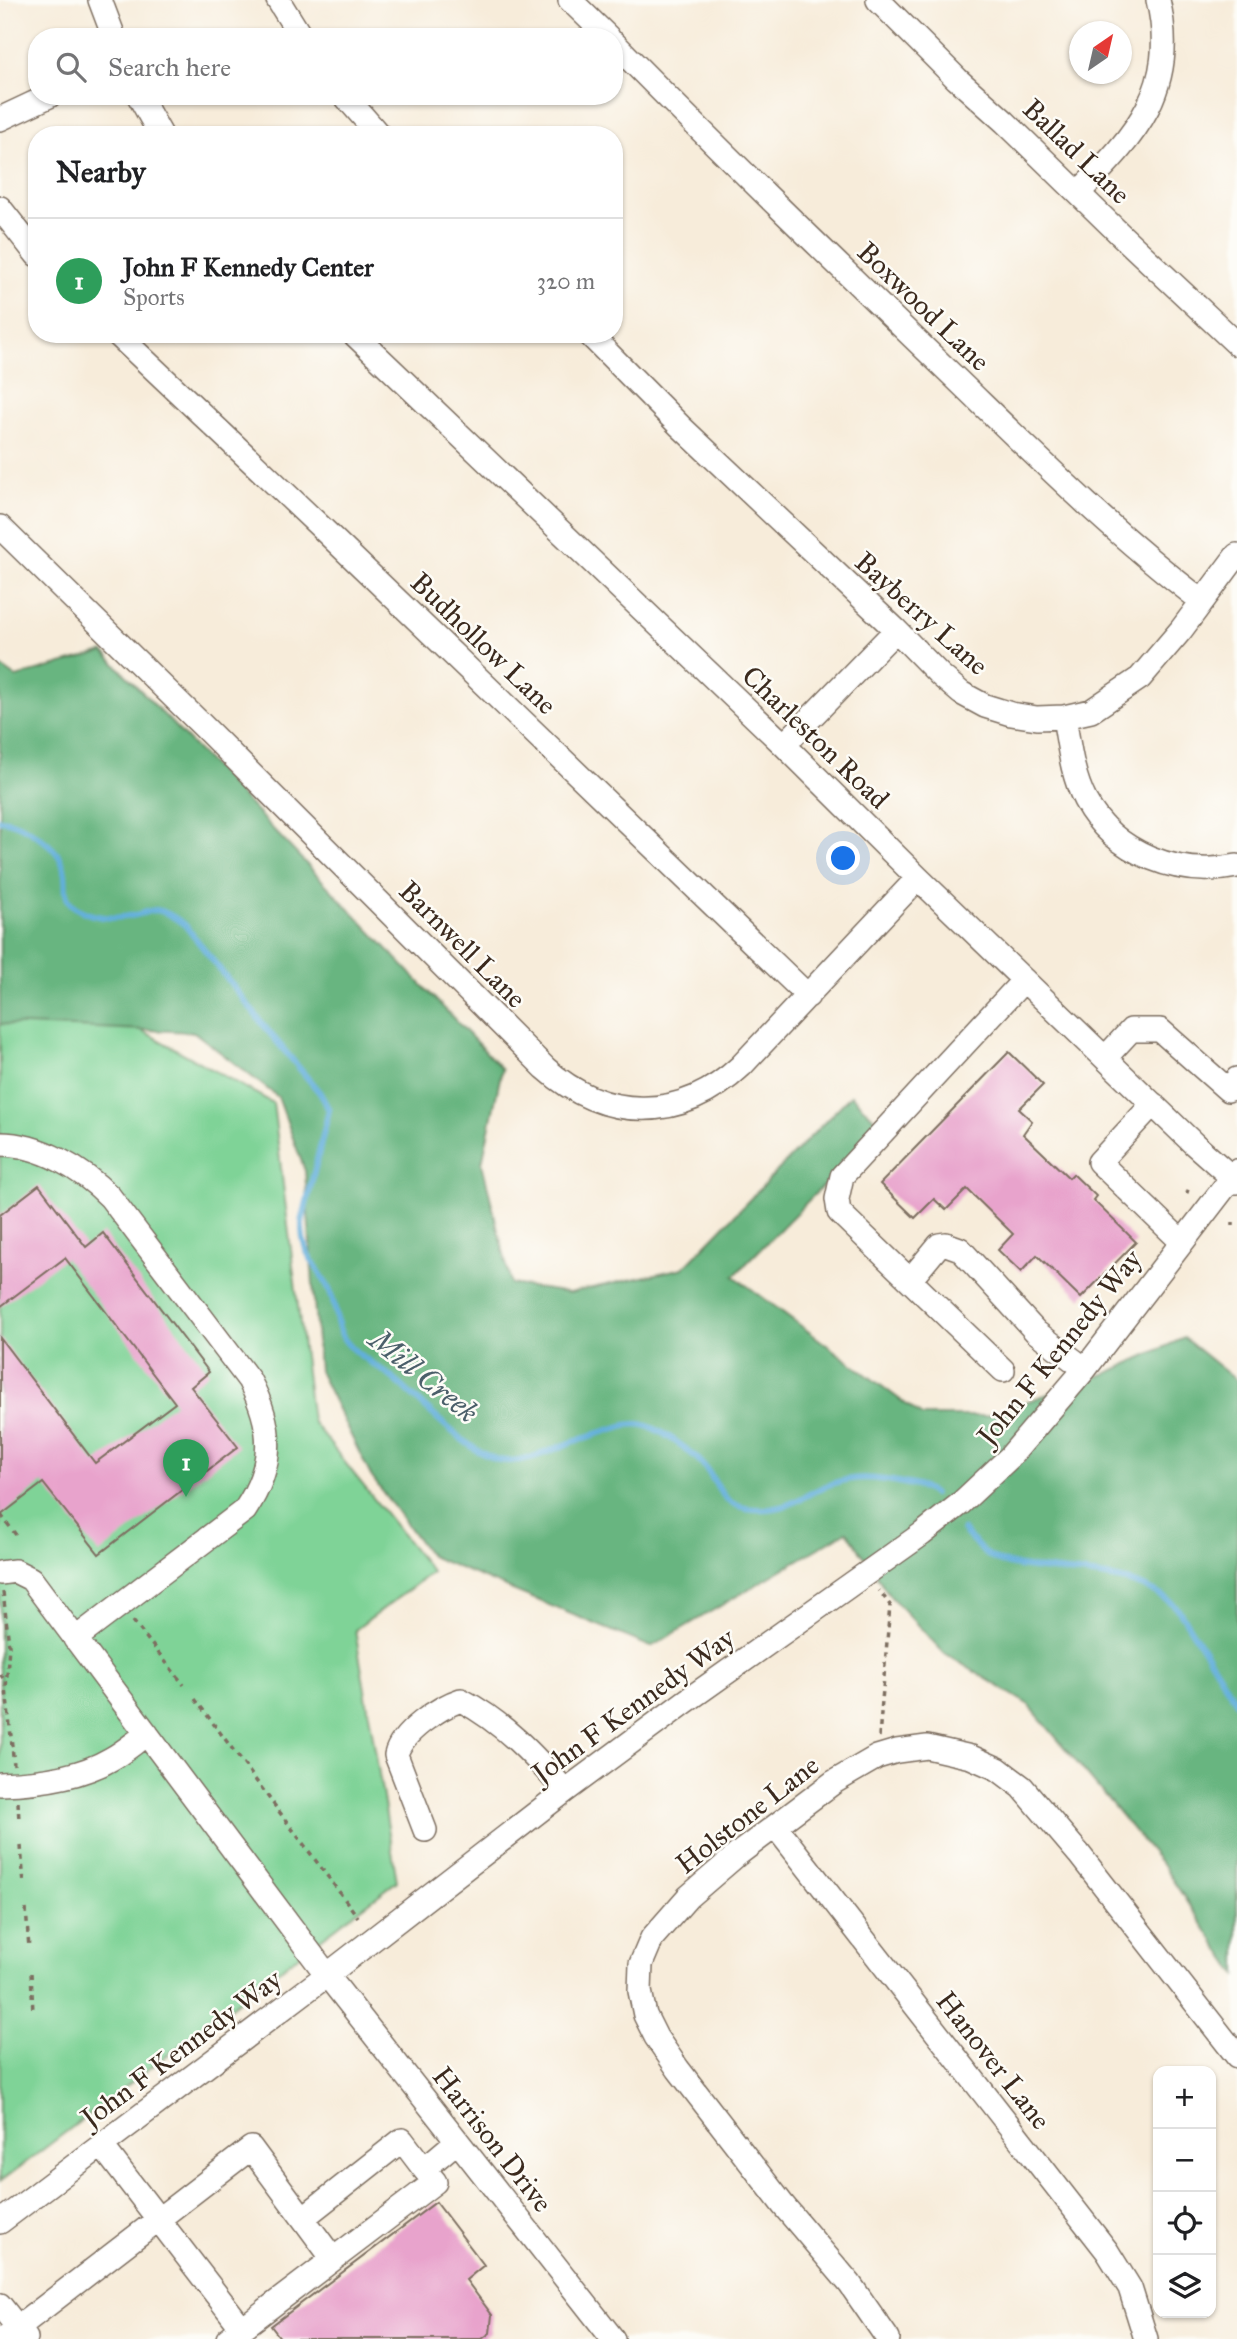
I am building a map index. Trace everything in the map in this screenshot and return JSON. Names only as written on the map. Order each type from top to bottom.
[{"type":"street","points":[[100,0],[111,28]]},
{"type":"street","points":[[278,0],[295,28]]},
{"type":"street","points":[[570,0],[599,28]]},
{"type":"street","name":"Ballad Lane","points":[[878,0],[957,79],[1237,344]]},
{"type":"street","points":[[1078,193],[1131,137],[1155,93],[1162,65],[1163,38],[1158,0]]},
{"type":"street","name":"Boxwood Lane","points":[[623,52],[1064,484],[1145,557],[1202,601]]},
{"type":"street","points":[[0,119],[30,105]]},
{"type":"street","points":[[144,105],[156,126]]},
{"type":"street","points":[[353,105],[371,126]]},
{"type":"street","points":[[0,208],[28,244]]},
{"type":"street","name":"Budhollow Lane","points":[[126,343],[808,996]]},
{"type":"street","name":"Charleston Road","points":[[363,343],[784,745],[1153,1104],[1235,1177]]},
{"type":"street","name":"Bayberry Lane","points":[[598,343],[751,495],[961,693],[985,706],[1011,715],[1064,717],[1091,711],[1140,678],[1161,655],[1237,555]]},
{"type":"street","name":"Barnwell Lane","points":[[0,527],[223,745],[545,1068],[572,1090],[608,1104],[626,1108],[666,1106],[701,1095],[728,1078],[918,878]]},
{"type":"street","points":[[784,745],[896,630]]},
{"type":"street","points":[[1064,717],[1071,759],[1085,800],[1098,820],[1115,836],[1135,851],[1158,862],[1209,870],[1237,866]]},
{"type":"street","points":[[1003,1370],[839,1212],[837,1199],[842,1177],[1024,980]]},
{"type":"street","points":[[1105,1058],[1131,1030],[1160,1030],[1228,1090],[1237,1079]]},
{"type":"street","points":[[1153,1104],[1099,1162],[1182,1242]]},
{"type":"street","points":[[0,1144],[25,1147],[51,1157],[87,1176],[110,1196],[249,1380],[263,1411],[269,1441],[265,1470],[253,1498],[244,1510],[75,1639]]},
{"type":"street","name":"John F Kennedy Way","points":[[0,2222],[565,1791],[950,1512],[1009,1458],[1085,1369],[1235,1177]]},
{"type":"street","points":[[910,1280],[939,1245],[946,1244],[960,1249],[1036,1332],[1085,1369]]},
{"type":"street","name":"Harrison Drive","points":[[1,1579],[15,1571],[31,1579],[327,1975],[613,2339]]},
{"type":"street","points":[[425,1830],[396,1755],[398,1745],[405,1736],[449,1704],[461,1700],[480,1710],[528,1748],[565,1791]]},
{"type":"street","points":[[11,1783],[50,1780],[84,1771],[110,1760],[147,1734]]},
{"type":"street","name":"Holstone Lane","points":[[888,2339],[850,2284],[783,2205],[678,2069],[645,2015],[640,1991],[641,1964],[652,1938],[688,1897],[738,1854],[834,1782],[877,1756],[913,1748],[943,1749],[971,1757],[999,1769],[1022,1787],[1079,1854],[1237,2056]]},
{"type":"street","name":"Hanover Lane","points":[[776,1827],[1107,2251],[1130,2288],[1146,2339]]},
{"type":"street","points":[[102,2146],[158,2219],[235,2334],[435,2182],[402,2140],[303,2218]]},
{"type":"street","points":[[424,2169],[456,2142]]},
{"type":"street","points":[[0,2305],[16,2335],[158,2219],[251,2148],[333,2259]]},
{"type":"path","points":[[1,1515],[16,1535]]},
{"type":"path","points":[[1,1579],[9,1644],[7,1683],[11,1783],[19,1821]]},
{"type":"path","points":[[877,1756],[890,1605],[879,1590]]},
{"type":"path","points":[[127,1613],[184,1685]]},
{"type":"path","points":[[0,1674],[7,1683]]},
{"type":"path","points":[[195,1699],[358,1917]]},
{"type":"path","points":[[21,1846],[24,1885]]},
{"type":"path","points":[[26,1909],[29,1948]]},
{"type":"path","points":[[31,1973],[33,2012]]},
{"type":"green space","points":[[104,652],[502,1069],[482,1163],[511,1284],[569,1293],[683,1268],[851,1095],[882,1126],[734,1276],[922,1416],[986,1416],[1110,1372],[1184,1338],[1237,1381],[1237,1975],[1161,1863],[1029,1705],[944,1653],[890,1596],[847,1531],[651,1647],[430,1556],[371,1476],[319,1371],[305,1171],[278,1097],[194,1032],[0,1024],[0,666],[16,677]]},
{"type":"green space","points":[[0,952],[273,1103],[312,1421],[432,1572],[355,1630],[397,1881],[0,2182]]},
{"type":"building","points":[[1009,1052],[1043,1085],[1019,1109],[1032,1121],[1023,1134],[1069,1178],[1073,1174],[1096,1196],[1093,1200],[1136,1242],[1081,1298],[1037,1255],[1021,1272],[998,1250],[1013,1234],[967,1189],[946,1210],[934,1199],[915,1218],[880,1184]]},
{"type":"building","points":[[39,1185],[86,1247],[103,1233],[209,1372],[191,1387],[238,1447],[99,1554],[43,1483],[0,1516],[0,1338],[95,1463],[175,1403],[65,1258],[0,1307],[0,1215]]},
{"type":"building","points":[[436,2202],[484,2265],[466,2280],[492,2315],[490,2333],[482,2339],[281,2339],[271,2326]]},
{"type":"waterway","name":"Mill Creek","points":[[0,820],[27,829],[46,842],[63,865],[69,902],[82,911],[95,916],[115,918],[156,910],[185,925],[320,1093],[329,1110],[302,1222],[302,1234],[310,1258],[332,1295],[341,1333],[354,1350],[390,1376],[472,1447],[499,1460],[519,1460],[626,1425],[639,1424],[661,1432],[686,1449],[700,1461],[723,1495],[735,1505],[743,1507],[768,1509],[788,1505],[822,1487],[858,1479],[882,1479],[912,1485],[933,1494]]},
{"type":"waterway","name":"Mill Creek","points":[[963,1530],[985,1553],[999,1561],[1023,1567],[1114,1578],[1164,1597],[1178,1609],[1237,1703]]},
{"type":"place","name":"John F Kennedy Center","points":[[186,1497]]}]
